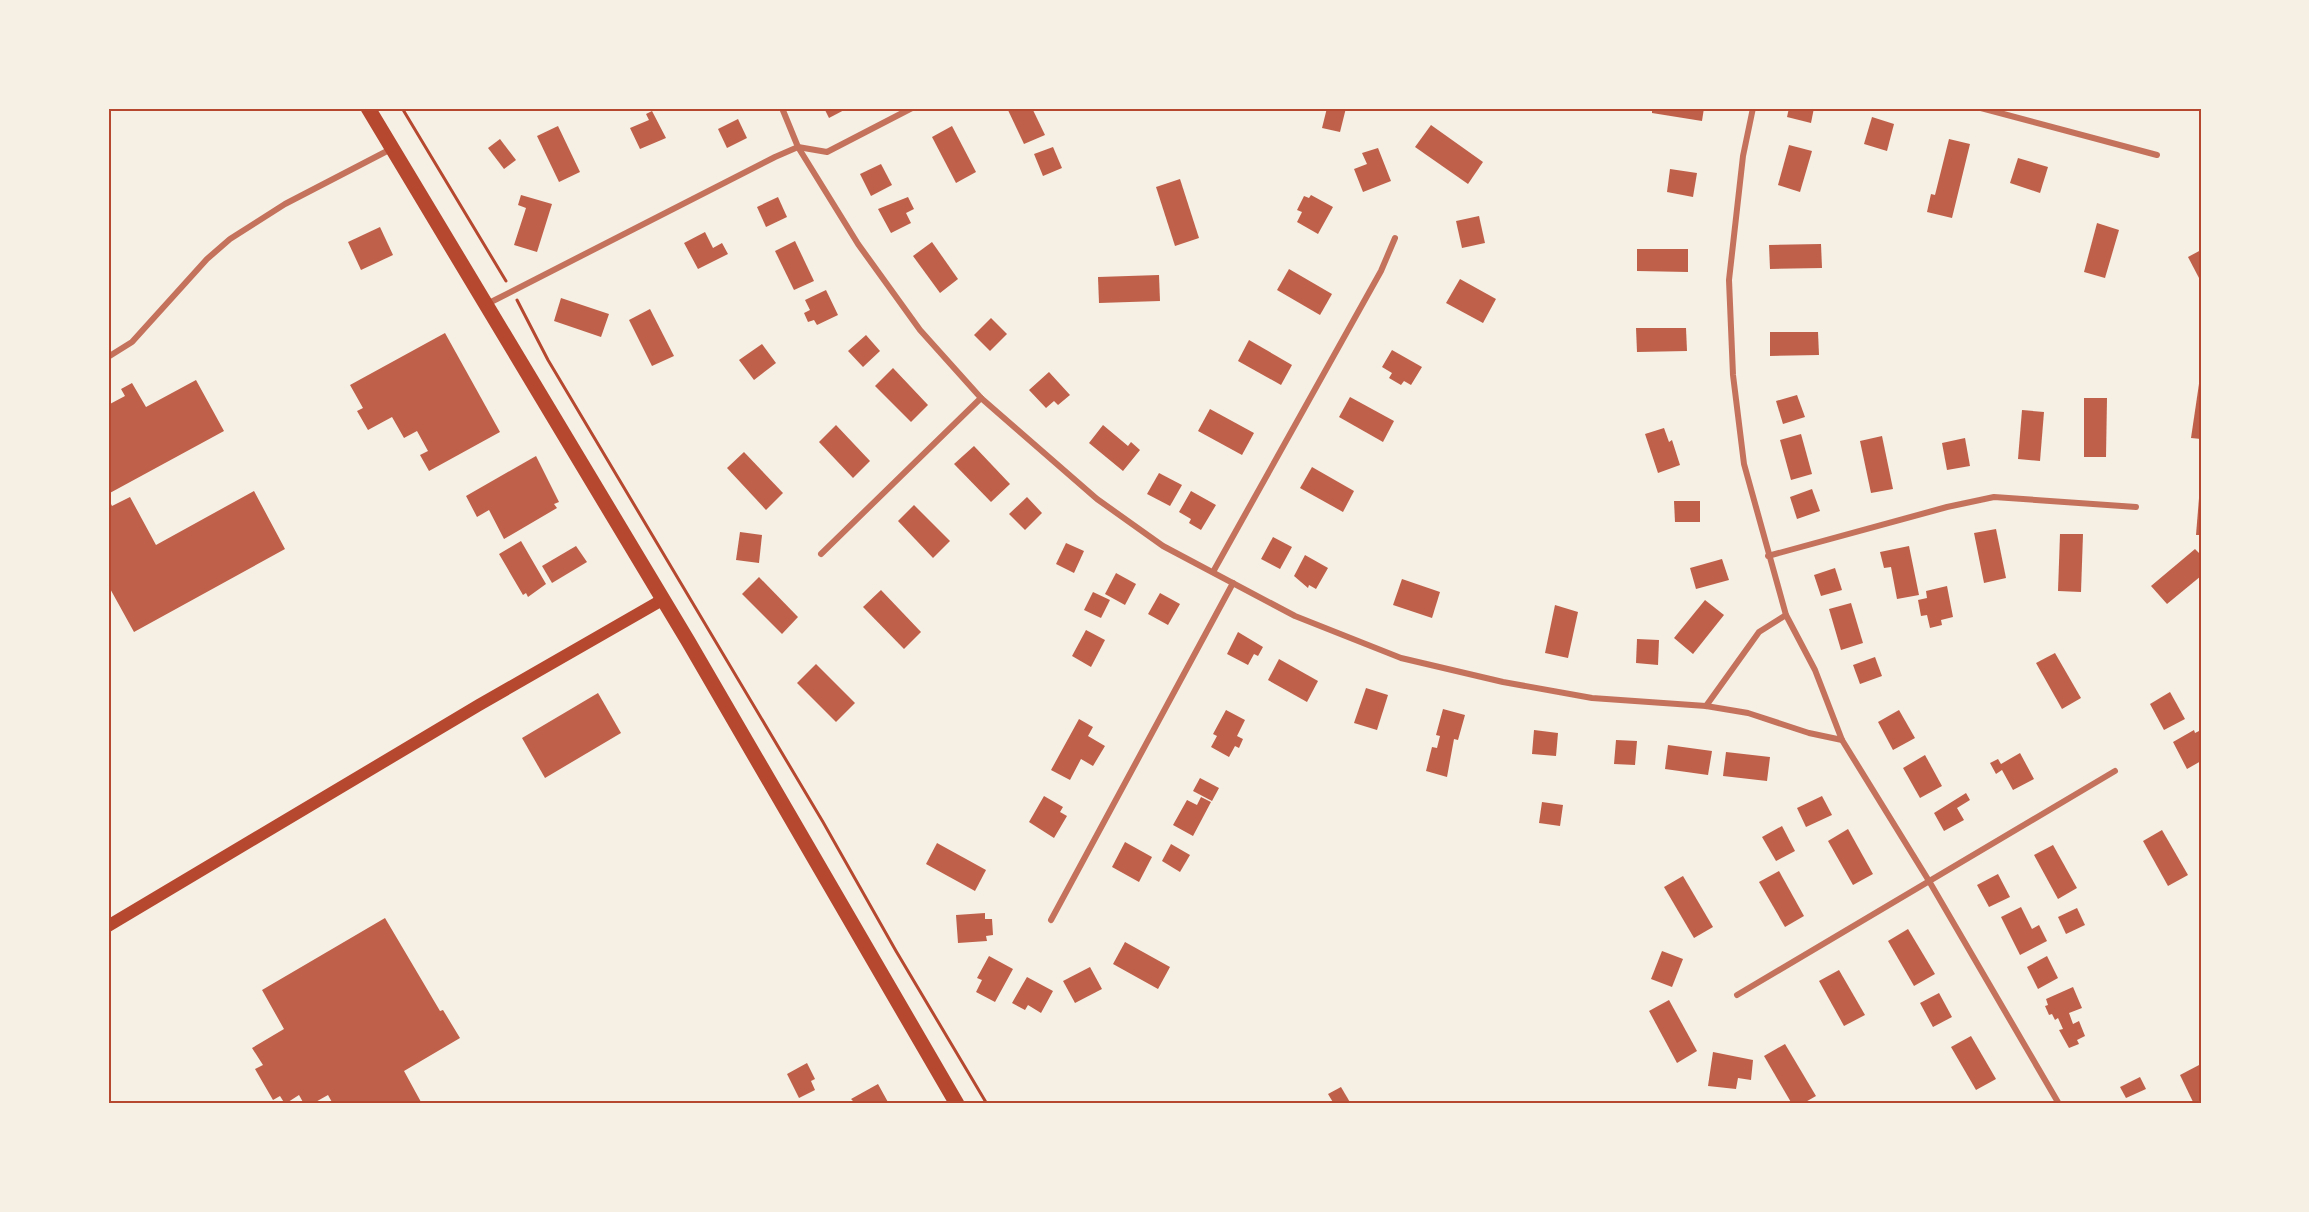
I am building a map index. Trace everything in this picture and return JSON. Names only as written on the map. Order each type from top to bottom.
[{"type":"main road","points":[[368,108],[662,600],[957,1104]]},
{"type":"main road","points":[[108,926],[479,705],[662,600]]},
{"type":"street","points":[[782,108],[798,147],[858,244],[920,330],[981,398],[1096,499],[1163,546],[1295,616],[1401,658],[1503,682],[1592,698],[1706,706],[1748,713],[1809,733],[1842,740]]},
{"type":"street","points":[[485,306],[632,229],[798,147],[827,152],[912,108]]},
{"type":"street","points":[[1753,108],[1743,156],[1729,280],[1733,375],[1744,464],[1786,615],[1815,670],[1842,740],[1929,881],[2059,1104]]},
{"type":"street","points":[[1981,108],[2157,155]]},
{"type":"street","points":[[108,357],[132,342],[207,259],[230,239],[285,204],[393,148]]},
{"type":"street","points":[[1213,572],[1381,271],[1395,238]]},
{"type":"street","points":[[821,554],[981,398]]},
{"type":"street","points":[[1768,556],[1947,507],[1994,497],[2136,507]]},
{"type":"street","points":[[1051,920],[1233,583]]},
{"type":"street","points":[[1706,706],[1759,632],[1786,615]]},
{"type":"street","points":[[1737,995],[2115,771]]},
{"type":"path","points":[[402,108],[503,275]]},
{"type":"path","points":[[523,310],[548,360],[824,822],[896,951],[987,1104]]},
{"type":"building","points":[[824,108],[848,108],[829,118]]},
{"type":"building","points":[[1007,108],[1032,108],[1045,135],[1024,144]]},
{"type":"building","points":[[1327,108],[1346,108],[1340,132],[1322,128]]},
{"type":"building","points":[[1652,108],[1704,108],[1702,121],[1652,113]]},
{"type":"building","points":[[1789,108],[1814,108],[1811,123],[1787,117]]},
{"type":"building","points":[[652,111],[666,138],[640,149],[630,128],[649,120],[646,114]]},
{"type":"building","points":[[1872,117],[1894,124],[1887,151],[1864,144]]},
{"type":"building","points":[[738,119],[747,138],[727,148],[718,129]]},
{"type":"building","points":[[1431,125],[1483,162],[1468,184],[1415,147]]},
{"type":"building","points":[[558,126],[580,172],[559,182],[537,136]]},
{"type":"building","points":[[952,126],[976,172],[956,183],[932,137]]},
{"type":"building","points":[[500,139],[516,160],[504,169],[488,148]]},
{"type":"building","points":[[1949,139],[1970,144],[1952,218],[1927,212],[1931,194],[1935,195]]},
{"type":"building","points":[[1789,145],[1812,151],[1800,192],[1778,185]]},
{"type":"building","points":[[1053,147],[1062,168],[1043,176],[1034,154]]},
{"type":"building","points":[[1378,148],[1391,181],[1363,192],[1354,169],[1367,164],[1362,153]]},
{"type":"building","points":[[2018,158],[2048,167],[2040,193],[2010,183]]},
{"type":"building","points":[[881,164],[892,185],[871,196],[860,174]]},
{"type":"building","points":[[1670,169],[1697,173],[1693,197],[1667,192]]},
{"type":"building","points":[[1180,179],[1199,238],[1175,246],[1156,187]]},
{"type":"building","points":[[521,195],[552,204],[537,252],[514,245],[526,208],[518,205]]},
{"type":"building","points":[[1311,195],[1333,207],[1318,234],[1297,222],[1302,212],[1297,210],[1304,196],[1309,198]]},
{"type":"building","points":[[778,197],[787,217],[766,227],[757,207]]},
{"type":"building","points":[[908,197],[914,209],[906,213],[911,223],[891,233],[878,209]]},
{"type":"building","points":[[1479,216],[1485,243],[1462,248],[1456,221]]},
{"type":"building","points":[[2097,223],[2119,230],[2105,278],[2084,272]]},
{"type":"building","points":[[380,227],[393,255],[361,270],[348,242]]},
{"type":"building","points":[[705,232],[713,248],[722,243],[728,254],[698,269],[684,243]]},
{"type":"building","points":[[795,241],[814,281],[794,290],[775,251]]},
{"type":"building","points":[[932,242],[958,279],[940,293],[913,256]]},
{"type":"building","points":[[1821,244],[1822,268],[1770,269],[1769,245]]},
{"type":"building","points":[[1637,249],[1688,249],[1688,272],[1637,271]]},
{"type":"building","points":[[2201,250],[2201,277],[2199,278],[2188,257]]},
{"type":"building","points":[[1289,269],[1332,294],[1320,315],[1277,290]]},
{"type":"building","points":[[1159,275],[1160,301],[1099,303],[1098,277]]},
{"type":"building","points":[[1460,279],[1496,299],[1483,323],[1446,303]]},
{"type":"building","points":[[826,290],[838,315],[817,325],[814,320],[808,322],[804,313],[810,310],[805,300]]},
{"type":"building","points":[[561,298],[609,314],[601,337],[554,321]]},
{"type":"building","points":[[650,309],[674,356],[652,366],[629,320]]},
{"type":"building","points":[[991,318],[1007,334],[990,351],[974,335]]},
{"type":"building","points":[[1636,328],[1686,328],[1687,351],[1637,352]]},
{"type":"building","points":[[1770,332],[1818,332],[1819,355],[1770,356]]},
{"type":"building","points":[[445,333],[500,432],[429,471],[420,455],[428,451],[417,431],[404,438],[392,417],[368,430],[357,411],[363,408],[350,385]]},
{"type":"building","points":[[866,335],[880,351],[863,367],[848,351]]},
{"type":"building","points":[[1249,340],[1292,365],[1281,385],[1238,361]]},
{"type":"building","points":[[762,344],[776,363],[754,380],[739,360]]},
{"type":"building","points":[[1392,350],[1422,367],[1411,385],[1404,381],[1401,385],[1389,378],[1392,373],[1382,367]]},
{"type":"building","points":[[893,368],[928,405],[911,422],[875,386]]},
{"type":"building","points":[[1049,372],[1070,395],[1058,405],[1054,401],[1046,408],[1029,390]]},
{"type":"building","points":[[2201,377],[2201,439],[2191,438]]},
{"type":"building","points":[[196,380],[224,431],[108,494],[108,405],[125,396],[121,389],[132,383],[146,407]]},
{"type":"building","points":[[1797,395],[1805,417],[1783,424],[1776,401]]},
{"type":"building","points":[[1350,397],[1394,421],[1383,442],[1339,417]]},
{"type":"building","points":[[2084,398],[2107,398],[2106,457],[2084,457]]},
{"type":"building","points":[[1210,409],[1254,433],[1242,455],[1198,431]]},
{"type":"building","points":[[2022,410],[2044,412],[2040,461],[2018,459]]},
{"type":"building","points":[[836,425],[870,461],[853,478],[819,442]]},
{"type":"building","points":[[1103,425],[1128,446],[1131,442],[1140,450],[1123,471],[1089,443]]},
{"type":"building","points":[[1664,428],[1669,442],[1672,440],[1680,465],[1658,473],[1645,434]]},
{"type":"building","points":[[1801,434],[1812,474],[1791,480],[1780,440]]},
{"type":"building","points":[[1882,436],[1893,489],[1871,493],[1860,441]]},
{"type":"building","points":[[1965,438],[1970,466],[1947,470],[1942,443]]},
{"type":"building","points":[[974,446],[1010,484],[991,502],[954,464]]},
{"type":"building","points":[[744,452],[783,493],[766,510],[727,468]]},
{"type":"building","points":[[536,456],[559,502],[554,504],[557,508],[504,539],[489,510],[477,517],[466,496]]},
{"type":"building","points":[[1312,467],[1354,491],[1343,512],[1300,488]]},
{"type":"building","points":[[1159,473],[1182,485],[1170,506],[1147,494]]},
{"type":"building","points":[[1812,489],[1820,511],[1797,519],[1790,497]]},
{"type":"building","points":[[254,491],[285,549],[134,632],[108,585],[108,498],[112,506],[130,497],[156,545]]},
{"type":"building","points":[[1191,491],[1216,505],[1201,530],[1189,523],[1191,519],[1179,512]]},
{"type":"building","points":[[1027,497],[1042,513],[1025,530],[1009,514]]},
{"type":"building","points":[[2199,498],[2201,498],[2201,535],[2196,535]]},
{"type":"building","points":[[1674,501],[1700,501],[1700,522],[1675,522]]},
{"type":"building","points":[[914,505],[950,541],[933,558],[898,521]]},
{"type":"building","points":[[1996,529],[2006,578],[1984,583],[1974,533]]},
{"type":"building","points":[[740,532],[762,535],[759,563],[736,560]]},
{"type":"building","points":[[2060,534],[2083,534],[2081,592],[2058,591]]},
{"type":"building","points":[[1273,537],[1292,547],[1280,569],[1261,559]]},
{"type":"building","points":[[521,541],[546,584],[528,597],[526,593],[523,595],[499,554]]},
{"type":"building","points":[[1066,543],[1084,551],[1074,573],[1056,564]]},
{"type":"building","points":[[576,546],[587,562],[552,583],[542,566]]},
{"type":"building","points":[[1909,546],[1919,595],[1897,599],[1891,567],[1884,568],[1880,552]]},
{"type":"building","points":[[2195,549],[2201,555],[2201,576],[2167,604],[2151,586]]},
{"type":"building","points":[[1305,555],[1328,568],[1316,589],[1309,585],[1308,588],[1294,576]]},
{"type":"building","points":[[1722,559],[1729,580],[1696,589],[1690,568]]},
{"type":"building","points":[[1835,568],[1842,590],[1821,596],[1814,575]]},
{"type":"building","points":[[1116,573],[1136,584],[1125,605],[1105,594]]},
{"type":"building","points":[[759,577],[798,617],[782,634],[742,594]]},
{"type":"building","points":[[1402,579],[1440,592],[1432,618],[1393,605]]},
{"type":"building","points":[[1947,586],[1953,617],[1941,620],[1942,625],[1930,628],[1927,615],[1921,616],[1918,600],[1927,598],[1926,591]]},
{"type":"building","points":[[881,590],[921,632],[904,649],[863,607]]},
{"type":"building","points":[[1093,592],[1110,600],[1101,618],[1084,610]]},
{"type":"building","points":[[1160,593],[1180,604],[1168,625],[1148,614]]},
{"type":"building","points":[[1705,600],[1724,615],[1693,654],[1674,638]]},
{"type":"building","points":[[1851,603],[1863,643],[1841,650],[1829,609]]},
{"type":"building","points":[[1555,605],[1578,612],[1568,658],[1545,653]]},
{"type":"building","points":[[1086,630],[1105,640],[1091,667],[1072,656]]},
{"type":"building","points":[[1238,632],[1263,647],[1258,656],[1254,654],[1248,665],[1227,654]]},
{"type":"building","points":[[1637,639],[1659,640],[1658,665],[1636,663]]},
{"type":"building","points":[[2055,653],[2081,698],[2062,709],[2036,663]]},
{"type":"building","points":[[1875,657],[1882,676],[1860,684],[1853,665]]},
{"type":"building","points":[[1279,659],[1318,681],[1307,702],[1268,680]]},
{"type":"building","points":[[816,664],[855,703],[836,722],[797,683]]},
{"type":"building","points":[[1366,688],[1388,695],[1377,730],[1354,723]]},
{"type":"building","points":[[2170,692],[2185,719],[2164,730],[2150,704]]},
{"type":"building","points":[[598,693],[621,733],[545,778],[522,738]]},
{"type":"building","points":[[1443,709],[1465,715],[1458,740],[1454,739],[1447,777],[1426,771],[1432,747],[1437,748],[1440,736],[1436,735]]},
{"type":"building","points":[[1226,710],[1245,720],[1237,736],[1243,739],[1239,748],[1235,746],[1229,757],[1211,747],[1217,736],[1213,734]]},
{"type":"building","points":[[1899,710],[1915,738],[1893,750],[1878,722]]},
{"type":"building","points":[[1079,719],[1093,727],[1088,736],[1105,746],[1093,766],[1081,759],[1070,780],[1051,770]]},
{"type":"building","points":[[1534,730],[1558,733],[1556,756],[1532,754]]},
{"type":"building","points":[[2194,730],[2195,733],[2201,730],[2201,761],[2187,769],[2173,742]]},
{"type":"building","points":[[1616,740],[1637,741],[1635,765],[1614,764]]},
{"type":"building","points":[[1668,745],[1712,751],[1708,775],[1665,769]]},
{"type":"building","points":[[1726,752],[1770,757],[1767,781],[1723,776]]},
{"type":"building","points":[[2020,753],[2034,779],[2013,790],[2002,770],[1996,774],[1990,763],[1998,759],[2001,764]]},
{"type":"building","points":[[1925,755],[1942,786],[1920,798],[1903,768]]},
{"type":"building","points":[[1200,778],[1219,788],[1212,801],[1193,791]]},
{"type":"building","points":[[1966,793],[1970,800],[1957,808],[1964,820],[1944,831],[1934,813]]},
{"type":"building","points":[[1044,796],[1063,807],[1060,812],[1067,816],[1054,838],[1029,822]]},
{"type":"building","points":[[1822,796],[1832,815],[1806,827],[1797,808]]},
{"type":"building","points":[[1201,797],[1211,802],[1193,836],[1173,825],[1187,800],[1197,805]]},
{"type":"building","points":[[1542,802],[1563,805],[1560,826],[1539,823]]},
{"type":"building","points":[[1782,826],[1795,851],[1776,861],[1762,837]]},
{"type":"building","points":[[1848,829],[1873,874],[1853,885],[1828,841]]},
{"type":"building","points":[[2162,830],[2188,875],[2168,886],[2143,841]]},
{"type":"building","points":[[1125,842],[1152,857],[1139,882],[1112,867]]},
{"type":"building","points":[[937,843],[986,870],[975,891],[926,864]]},
{"type":"building","points":[[1171,844],[1190,855],[1180,872],[1162,861]]},
{"type":"building","points":[[2053,845],[2077,888],[2058,899],[2034,855]]},
{"type":"building","points":[[1779,871],[1804,916],[1785,927],[1759,882]]},
{"type":"building","points":[[1998,874],[2010,897],[1989,907],[1977,885]]},
{"type":"building","points":[[1683,876],[1713,927],[1694,938],[1664,887]]},
{"type":"building","points":[[2021,907],[2032,929],[2039,925],[2047,941],[2020,955],[2001,917]]},
{"type":"building","points":[[2077,908],[2085,925],[2066,934],[2058,917]]},
{"type":"building","points":[[985,913],[985,919],[992,919],[993,935],[986,936],[987,941],[958,943],[956,915]]},
{"type":"building","points":[[385,918],[440,1011],[443,1010],[460,1038],[404,1071],[421,1102],[333,1104],[328,1095],[312,1104],[304,1104],[299,1095],[285,1104],[280,1096],[273,1100],[255,1069],[263,1065],[252,1048],[284,1029],[262,990]]},
{"type":"building","points":[[1908,929],[1935,974],[1914,986],[1888,941]]},
{"type":"building","points":[[1125,942],[1170,967],[1158,989],[1113,964]]},
{"type":"building","points":[[1662,951],[1683,959],[1672,987],[1651,979]]},
{"type":"building","points":[[989,956],[1013,969],[995,1002],[976,992],[982,980],[977,978]]},
{"type":"building","points":[[2047,956],[2058,978],[2038,989],[2027,967]]},
{"type":"building","points":[[1090,967],[1102,989],[1075,1003],[1063,981]]},
{"type":"building","points":[[1839,970],[1865,1015],[1844,1026],[1819,981]]},
{"type":"building","points":[[1027,977],[1053,991],[1041,1013],[1028,1005],[1025,1010],[1012,1003]]},
{"type":"building","points":[[2073,987],[2082,1008],[2069,1013],[2073,1024],[2079,1021],[2085,1036],[2077,1040],[2079,1044],[2069,1048],[2059,1030],[2063,1029],[2058,1018],[2055,1020],[2052,1014],[2049,1015],[2045,1006],[2048,1005],[2046,999]]},
{"type":"building","points":[[1939,993],[1952,1017],[1933,1027],[1920,1003]]},
{"type":"building","points":[[1669,1000],[1697,1051],[1677,1063],[1649,1011]]},
{"type":"building","points":[[1971,1036],[1996,1079],[1976,1090],[1951,1047]]},
{"type":"building","points":[[1785,1044],[1816,1096],[1802,1104],[1792,1104],[1764,1056]]},
{"type":"building","points":[[1713,1052],[1753,1060],[1751,1080],[1738,1078],[1736,1089],[1708,1086]]},
{"type":"building","points":[[807,1063],[815,1079],[811,1081],[815,1090],[799,1098],[787,1074]]},
{"type":"building","points":[[2201,1064],[2201,1104],[2194,1104],[2180,1075]]},
{"type":"building","points":[[2140,1077],[2146,1089],[2126,1098],[2120,1087]]},
{"type":"building","points":[[878,1084],[889,1104],[851,1104],[854,1102],[851,1099]]},
{"type":"building","points":[[1341,1087],[1351,1104],[1334,1104],[1328,1094]]}]
